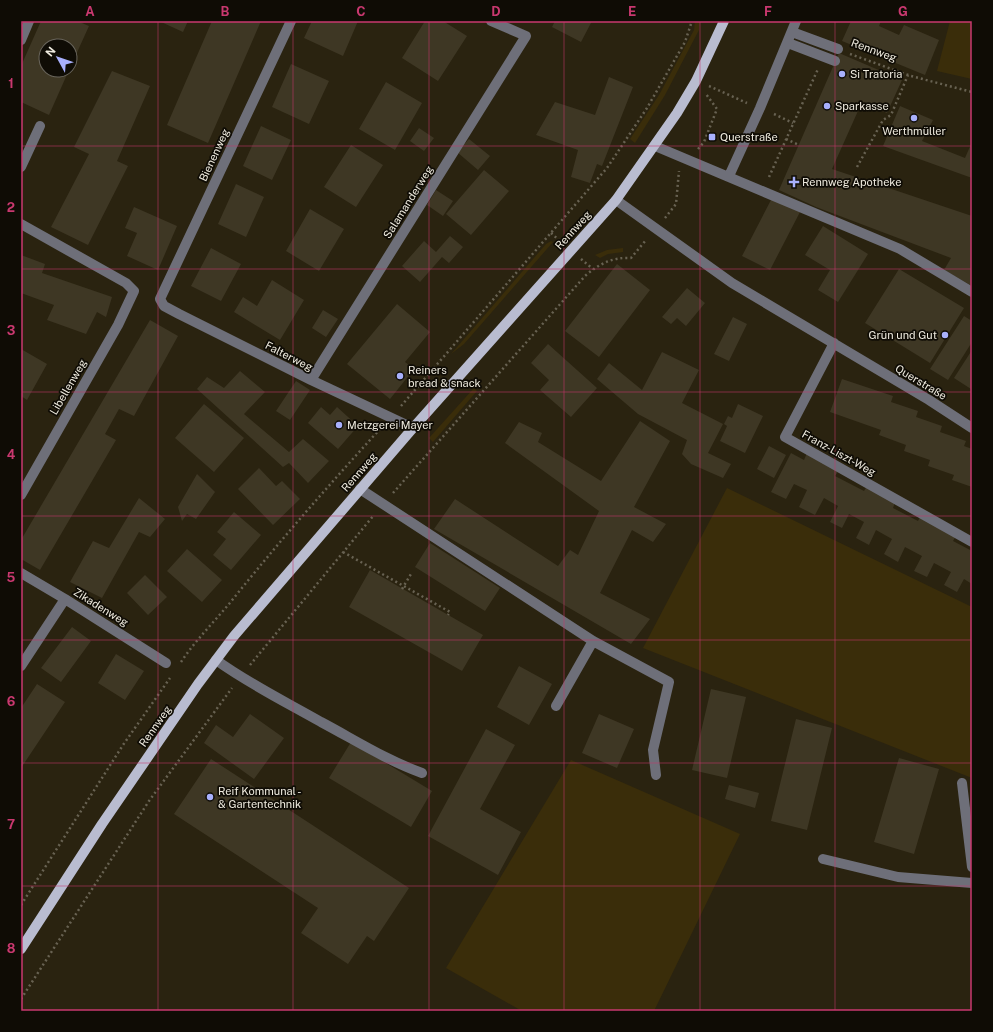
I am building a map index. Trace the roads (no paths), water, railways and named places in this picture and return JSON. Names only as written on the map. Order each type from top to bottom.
[{"type":"main road","name":"Rennweg","points":[[21,949],[102,824],[234,636],[413,428],[616,200],[655,146],[696,81],[724,21]]},
{"type":"street","points":[[21,40],[30,21]]},
{"type":"street","name":"Bienenweg","points":[[160,299],[291,21]]},
{"type":"street","name":"Salamanderweg","points":[[312,380],[526,36],[491,21]]},
{"type":"street","points":[[729,176],[788,43],[796,21]]},
{"type":"street","name":"Rennweg","points":[[792,32],[838,49]]},
{"type":"street","points":[[788,43],[835,62]]},
{"type":"street","points":[[21,167],[40,126]]},
{"type":"street","points":[[655,146],[900,248],[972,292]]},
{"type":"street","name":"Querstraße","points":[[616,200],[732,282],[972,428]]},
{"type":"street","name":"Libellenweg","points":[[21,224],[126,283],[134,291],[118,324],[21,495]]},
{"type":"street","name":"Falterweg","points":[[160,299],[164,306],[178,314],[413,428]]},
{"type":"street","name":"Franz-Liszt-Weg","points":[[834,343],[785,437],[972,542]]},
{"type":"street","points":[[360,489],[593,641],[668,682],[653,750],[656,775]]},
{"type":"street","name":"Zikadenweg","points":[[21,574],[65,599],[166,663]]},
{"type":"street","points":[[21,666],[65,599]]},
{"type":"street","points":[[556,706],[593,641]]},
{"type":"street","points":[[216,660],[240,678],[396,763],[422,772]]},
{"type":"street","points":[[962,783],[972,867]]},
{"type":"street","points":[[823,859],[898,877],[972,883]]},
{"type":"place","name":"Si Tratoria","points":[[842,74]]},
{"type":"place","name":"Sparkasse","points":[[827,106]]},
{"type":"place","name":"Werthmüller","points":[[914,118]]},
{"type":"place","name":"Querstraße","points":[[712,137]]},
{"type":"place","name":"Rennweg Apotheke","points":[[794,182]]},
{"type":"place","name":"Grün und Gut","points":[[945,335]]},
{"type":"place","name":"Reiners bread & snack","points":[[400,376]]},
{"type":"place","name":"Metzgerei Mayer","points":[[339,425]]},
{"type":"place","name":"Reif Kommunal - & Gartentechnik","points":[[210,797]]}]
